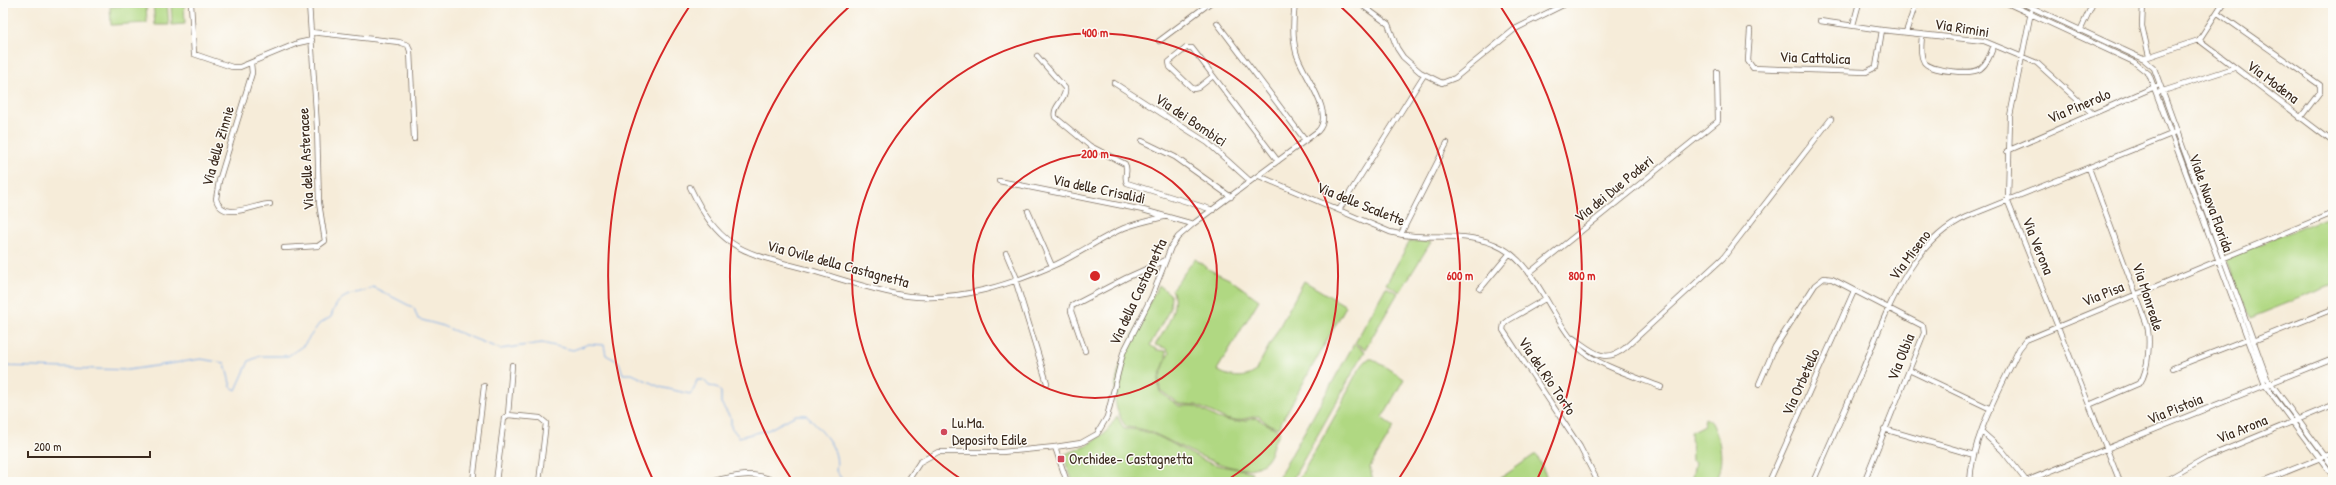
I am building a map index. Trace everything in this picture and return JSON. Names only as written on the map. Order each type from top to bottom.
[{"type":"street","points":[[191,3],[194,54],[234,68],[251,63],[298,43],[312,40]]},
{"type":"street","name":"Via delle Asteracee","points":[[284,248],[318,246],[325,240],[318,201],[312,40],[309,3]]},
{"type":"street","points":[[1159,41],[1210,3]]},
{"type":"street","name":"Via della Castagnetta","points":[[907,482],[922,460],[940,451],[1002,452],[1055,447],[1086,441],[1103,426],[1108,413],[1123,353],[1149,301],[1175,240],[1193,224],[1250,181],[1259,176],[1320,128],[1323,112],[1296,53],[1293,30],[1295,3]]},
{"type":"street","points":[[1359,3],[1387,22],[1399,52],[1424,74],[1440,83],[1451,80],[1512,32],[1567,3]]},
{"type":"street","points":[[1852,25],[1859,3]]},
{"type":"street","points":[[1906,32],[1916,3]]},
{"type":"street","name":"Viale Nuova Florida","points":[[2007,3],[2134,62],[2148,72],[2175,132]]},
{"type":"street","name":"Viale Nuova Florida","points":[[2022,3],[2081,29],[2143,59],[2153,66],[2163,92],[2175,132],[2268,384]]},
{"type":"street","points":[[2078,35],[2092,3]]},
{"type":"street","points":[[2143,3],[2142,26],[2149,56]]},
{"type":"street","points":[[2134,62],[2199,40],[2218,13],[2223,3]]},
{"type":"street","name":"Via Verona","points":[[2031,7],[2010,108],[2007,151],[2008,202],[2120,482]]},
{"type":"street","points":[[2218,13],[2320,85],[2319,93],[2300,118]]},
{"type":"street","name":"Via Rimini","points":[[1820,21],[1882,30],[1978,39],[2021,56],[2041,66],[2093,114]]},
{"type":"street","points":[[1217,23],[1305,140]]},
{"type":"street","name":"Via Cattolica","points":[[1750,30],[1748,61],[1753,68],[1868,72],[1873,70],[1876,66],[1882,30]]},
{"type":"street","points":[[311,32],[399,42],[408,45],[410,51],[414,139]]},
{"type":"street","points":[[1922,34],[1923,59],[1927,65],[1935,68],[1967,72],[1978,70],[1987,61],[1994,45]]},
{"type":"street","name":"Via Modena","points":[[2199,40],[2333,142]]},
{"type":"street","points":[[1213,76],[1198,88],[1193,89],[1170,67],[1169,62],[1190,47],[1213,76],[1278,161]]},
{"type":"street","points":[[1037,56],[1066,88],[1065,95],[1054,112],[1055,118],[1090,146],[1125,164],[1127,169],[1125,179],[1127,183],[1213,210]]},
{"type":"street","name":"Via delle Zinnie","points":[[251,63],[253,71],[219,181],[216,199],[220,206],[235,212],[256,205],[270,204]]},
{"type":"street","points":[[2158,93],[2234,68]]},
{"type":"street","name":"Via dei Due Poderi","points":[[1528,273],[1718,121],[1717,72]]},
{"type":"street","points":[[1340,210],[1424,74]]},
{"type":"street","name":"Via dei Bombici","points":[[1114,83],[1208,143],[1250,181]]},
{"type":"street","name":"Via Pinerolo","points":[[2007,151],[2160,84]]},
{"type":"street","points":[[1570,336],[1604,356],[1613,355],[1624,349],[1723,258],[1831,119]]},
{"type":"street","name":"Via Miseno","points":[[1813,482],[1889,308],[1916,261],[1942,232],[1966,217],[2008,202],[2175,132]]},
{"type":"street","points":[[1142,141],[1175,157],[1231,196]]},
{"type":"street","points":[[1401,234],[1447,143]]},
{"type":"street","name":"Via Monreale","points":[[2088,168],[2136,294],[2149,335],[2142,380],[2137,384],[2089,405]]},
{"type":"street","name":"Via delle Scalette","points":[[1259,176],[1401,234],[1473,237],[1493,243],[1510,253],[1528,273],[1579,348],[1592,357],[1661,387]]},
{"type":"street","name":"Via delle Crisalidi","points":[[999,181],[1136,208],[1193,224]]},
{"type":"street","name":"Via Ovile della Castagnetta","points":[[690,186],[707,218],[728,242],[742,250],[776,261],[916,296],[946,296],[974,292],[1016,279],[1052,266],[1123,228],[1164,216]]},
{"type":"street","points":[[1028,211],[1052,266]]},
{"type":"street","name":"Via Pisa","points":[[1970,482],[1974,455],[1991,409],[2021,345],[2031,337],[2333,213]]},
{"type":"street","points":[[1006,253],[1016,279],[1047,382]]},
{"type":"street","points":[[1480,288],[1510,253]]},
{"type":"street","points":[[1085,351],[1071,311],[1072,306],[1126,278],[1166,260]]},
{"type":"street","name":"Via Olbia","points":[[1760,384],[1775,347],[1819,281],[1825,278],[1831,278],[1854,291],[1922,324],[1924,328],[1909,370],[1884,429],[1864,482]]},
{"type":"street","name":"Via Orbetello","points":[[1769,482],[1854,291]]},
{"type":"street","name":"Via del Rio Torto","points":[[1545,299],[1507,321],[1503,330],[1580,447],[1598,482]]},
{"type":"street","points":[[2173,368],[2247,339],[2253,341],[2333,309]]},
{"type":"street","name":"Viale Nuova Florida","points":[[2240,310],[2247,339],[2268,384],[2323,457],[2333,467]]},
{"type":"street","name":"Via Pistoia","points":[[2026,482],[2333,358]]},
{"type":"street","points":[[496,482],[504,418],[508,415],[512,365]]},
{"type":"street","points":[[1909,370],[1991,409]]},
{"type":"street","points":[[473,482],[484,386]]},
{"type":"street","name":"Via Arona","points":[[2163,482],[2171,480],[2202,459],[2333,405]]},
{"type":"street","points":[[508,415],[540,418],[545,421],[546,427],[539,482]]},
{"type":"street","points":[[1884,429],[1974,455]]},
{"type":"street","points":[[1982,432],[2006,454],[2026,482]]},
{"type":"street","points":[[1055,447],[1067,482]]},
{"type":"street","points":[[2261,482],[2333,453]]},
{"type":"street","name":"Viale Nuova Florida","points":[[2323,457],[2333,476]]},
{"type":"street","points":[[710,482],[747,474],[762,476],[776,482]]},
{"type":"green space","points":[[153,3],[167,3],[169,25],[155,25]]},
{"type":"green space","points":[[171,3],[184,3],[185,24],[172,25]]},
{"type":"green space","points":[[146,4],[147,23],[111,25],[110,7]]},
{"type":"green space","points":[[2333,215],[2333,285],[2250,318],[2226,258]]},
{"type":"green space","points":[[1410,241],[1431,242],[1400,292],[1386,284]]},
{"type":"green space","points":[[1195,259],[1210,270],[1231,280],[1259,300],[1217,370],[1231,376],[1241,377],[1255,372],[1304,281],[1346,306],[1278,428],[1268,424],[1258,416],[1234,421],[1226,419],[1196,405],[1179,404],[1160,390],[1159,379],[1169,352],[1165,348],[1155,345],[1171,318],[1174,303],[1172,289]]},
{"type":"green space","points":[[1159,285],[1171,295],[1170,309],[1150,345],[1157,350],[1166,351],[1166,357],[1159,380],[1160,392],[1179,406],[1195,406],[1217,418],[1235,422],[1257,418],[1280,432],[1274,442],[1270,455],[1261,465],[1250,469],[1222,465],[1150,432],[1126,427],[1122,420],[1117,410],[1115,399],[1115,387],[1118,372],[1130,341]]},
{"type":"green space","points":[[1386,287],[1398,293],[1365,349],[1355,343]]},
{"type":"green space","points":[[1354,344],[1365,351],[1291,482],[1276,482]]},
{"type":"green space","points":[[1368,359],[1373,359],[1404,379],[1382,418],[1394,427],[1370,467],[1373,482],[1297,482],[1340,407],[1356,375]]},
{"type":"green space","points":[[1117,416],[1124,429],[1147,432],[1213,464],[1252,472],[1249,482],[1073,482],[1063,455],[1087,446],[1107,431]]},
{"type":"green space","points":[[1705,418],[1711,421],[1717,436],[1721,459],[1720,467],[1715,482],[1691,482],[1695,463],[1692,461],[1691,432],[1703,426]]},
{"type":"green space","points":[[1534,455],[1537,455],[1550,482],[1495,482]]},
{"type":"waterway","points":[[3,366],[128,370],[201,359],[225,363],[231,387],[236,390],[249,361],[260,356],[288,356],[304,345],[319,324],[331,317],[334,309],[342,299],[373,287],[414,308],[418,319],[440,325],[500,349],[542,343],[573,350],[589,344],[604,345],[606,355],[619,362],[623,374],[632,374],[660,387],[690,394],[694,389],[697,380],[704,380],[709,386],[716,387],[721,392],[721,403],[731,419],[731,427],[739,437],[768,430],[796,415],[806,415],[823,433],[833,447],[836,454],[836,471],[844,482],[855,478],[865,478],[872,482]]},
{"type":"place","name":"Lu.Ma. Deposito Edile","points":[[944,432]]},
{"type":"place","name":"Orchidee- Castagnetta","points":[[1061,459]]}]
